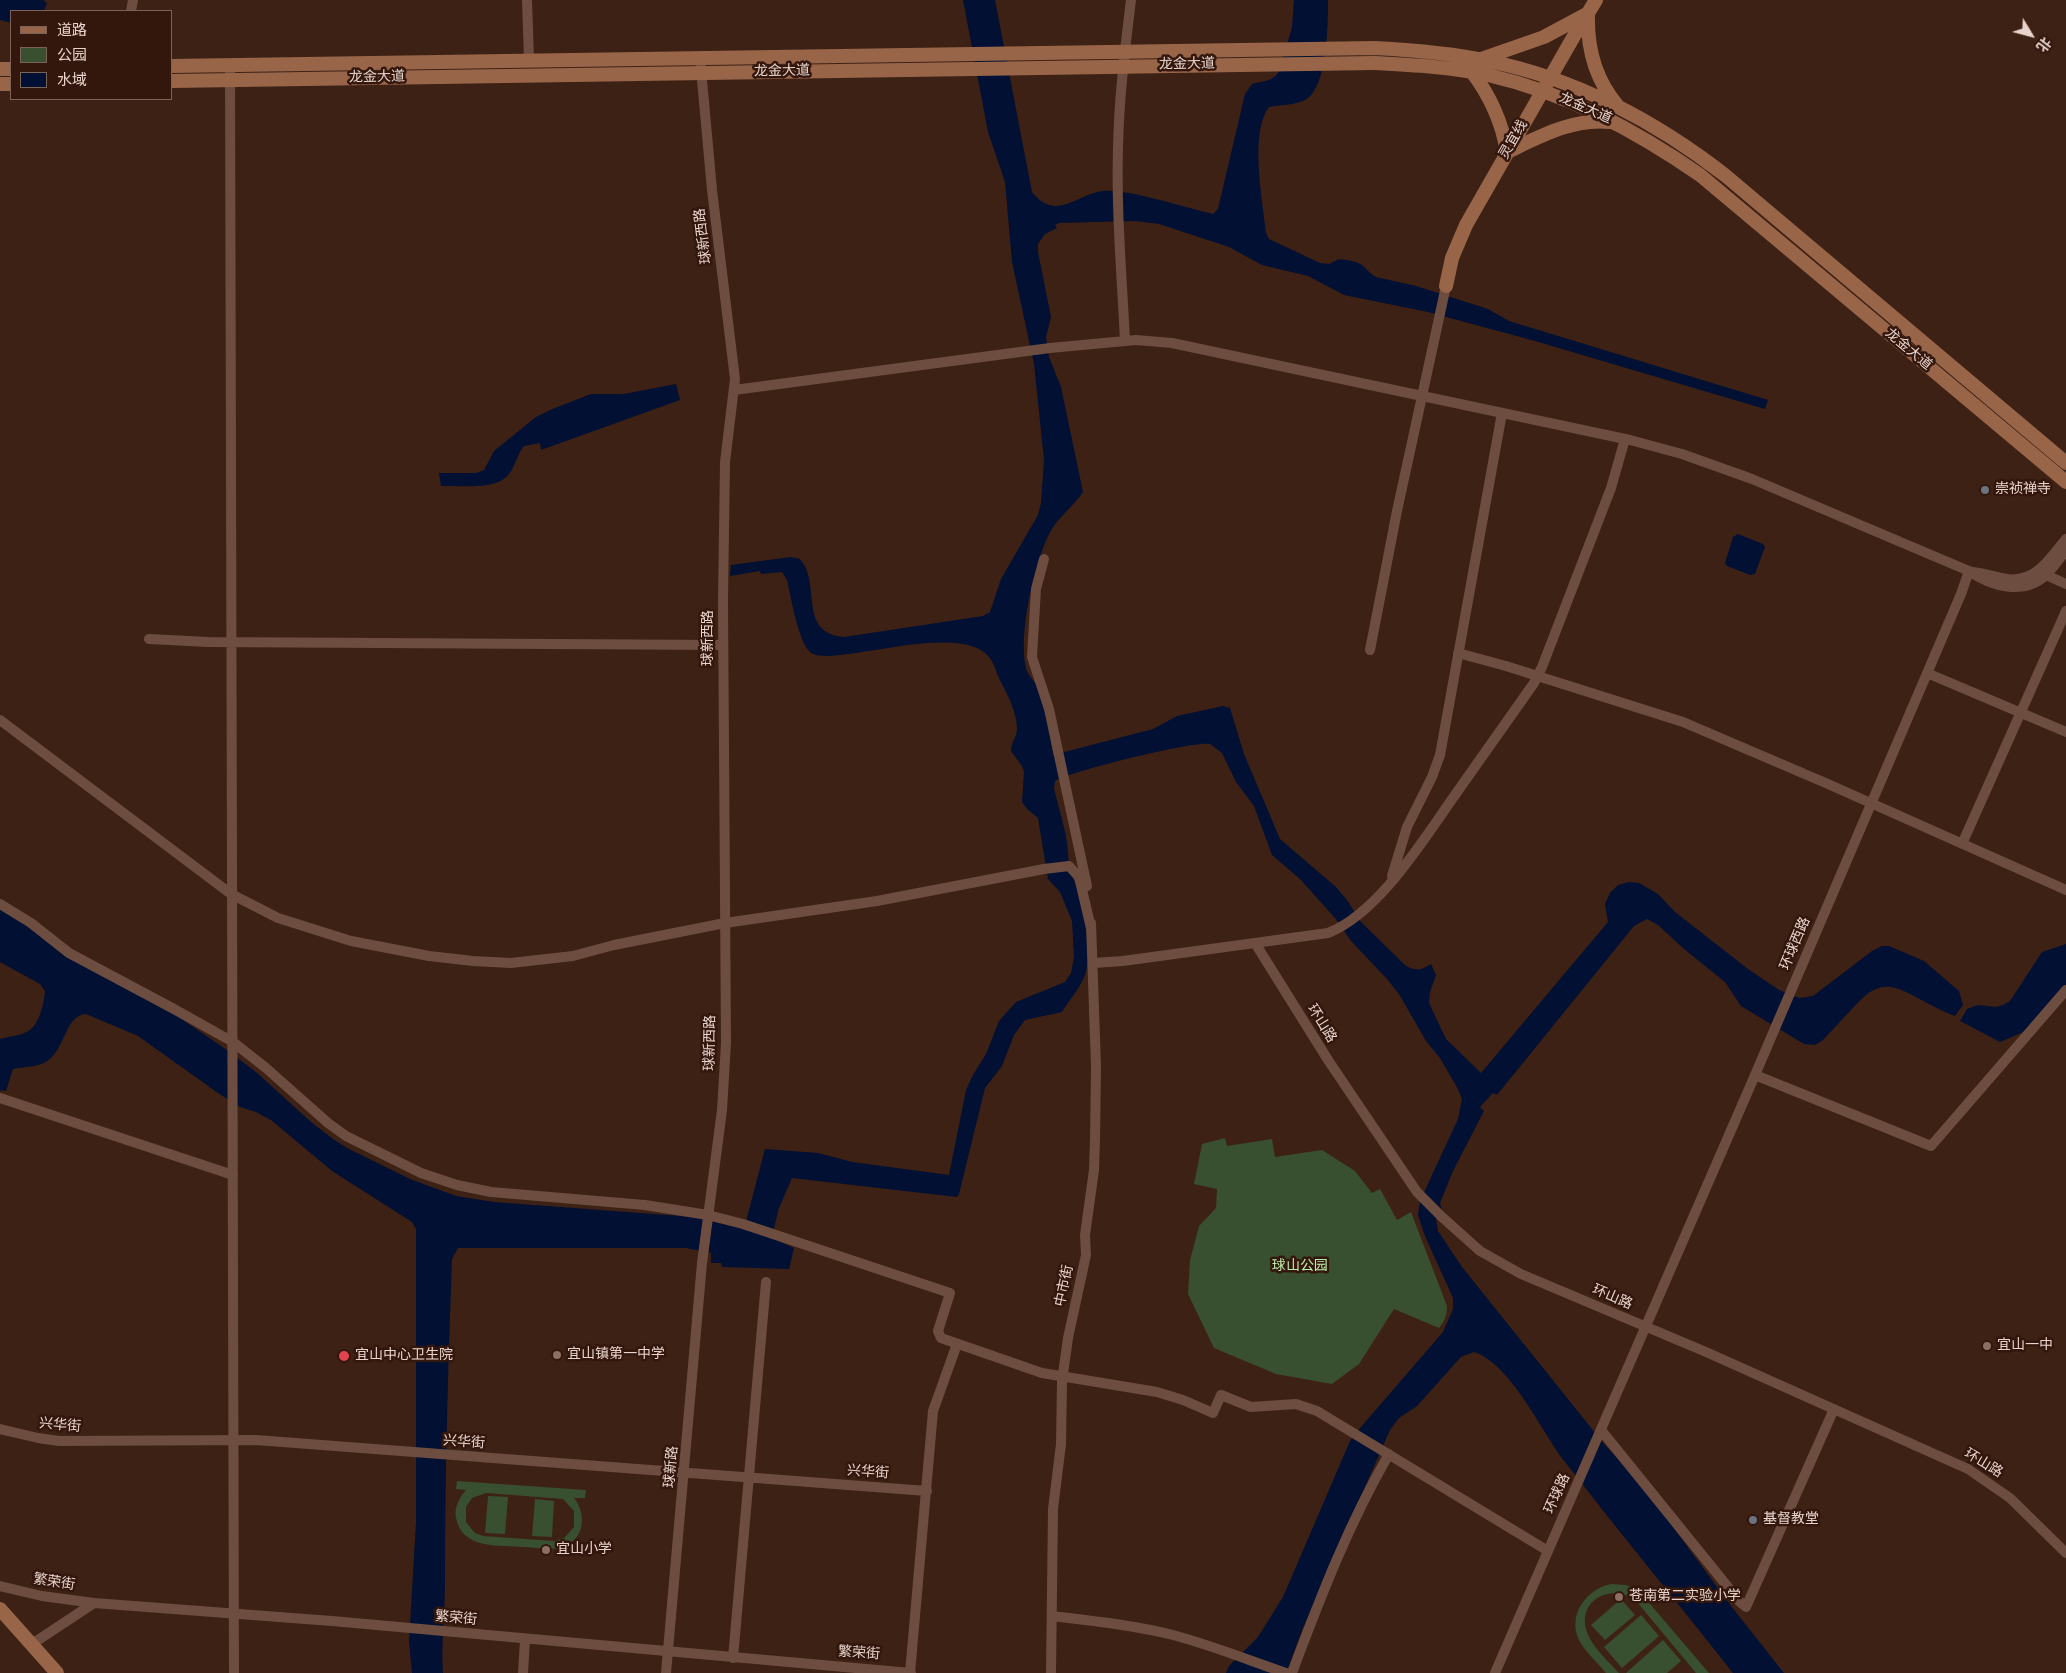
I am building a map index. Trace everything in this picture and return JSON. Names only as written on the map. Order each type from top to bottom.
[{"type":"main road","name":"灵宜线","points":[[1446,286],[1452,258],[1459,240],[1596,0]]},
{"type":"main road","points":[[1480,59],[1544,37],[1588,14],[1589,42],[1596,69],[1606,90],[1621,109]]},
{"type":"main road","name":"龙金大道","points":[[172,66],[1334,49],[1407,50],[1480,59],[1515,67],[1586,92],[1674,139],[1721,172],[2066,463]]},
{"type":"main road","name":"龙金大道","points":[[172,81],[1330,63],[1406,64],[1472,72],[1511,81],[1580,105],[1615,122],[1666,151],[1717,188],[2066,482]]},
{"type":"main road","points":[[1472,72],[1486,91],[1497,113],[1508,152],[1565,127],[1587,122],[1615,122]]},
{"type":"main road","points":[[0,1609],[57,1673]]},
{"type":"street","points":[[527,0],[530,60]]},
{"type":"street","points":[[1125,341],[1119,227],[1118,148],[1123,66],[1131,0]]},
{"type":"street","name":"球新西路","points":[[700,58],[712,190],[734,363],[734,390],[725,462],[723,645],[725,1076],[702,1263]]},
{"type":"street","points":[[230,65],[234,1673]]},
{"type":"street","points":[[1370,650],[1446,286]]},
{"type":"street","points":[[734,390],[1050,348],[1125,341],[1156,341],[1189,346],[1502,412],[1625,439],[1682,454],[1752,479],[1969,571],[2012,580],[2028,577],[2041,569],[2066,539]]},
{"type":"street","points":[[1390,882],[1398,851],[1407,827],[1438,763],[1502,412]]},
{"type":"street","points":[[1093,963],[1123,961],[1328,933],[1359,916],[1390,882],[1426,836],[1538,676],[1611,488],[1625,439]]},
{"type":"street","points":[[1969,571],[1983,581],[2012,587],[2031,584],[2046,575],[2066,551]]},
{"type":"street","points":[[1044,559],[1036,589],[1031,649],[1036,673],[1050,709],[1091,907],[1092,928]]},
{"type":"street","name":"环球西路","points":[[1646,1326],[1793,987],[1961,594],[1969,571]]},
{"type":"street","points":[[2046,575],[2066,584]]},
{"type":"street","points":[[1962,844],[2066,611]]},
{"type":"street","points":[[149,639],[232,642],[723,645]]},
{"type":"street","points":[[1458,653],[1683,722],[2066,890]]},
{"type":"street","points":[[1927,673],[2066,732]]},
{"type":"street","points":[[0,720],[232,895],[278,918],[351,941],[420,954],[492,963],[530,962],[558,959],[614,945],[725,923],[877,901],[1068,866],[1079,877],[1092,928]]},
{"type":"street","points":[[0,904],[26,920],[69,954],[232,1042],[266,1068],[337,1130],[356,1142],[439,1180],[491,1192],[646,1205],[743,1224],[950,1293],[938,1331],[941,1338],[1026,1368],[1157,1392],[1183,1400],[1213,1413],[1221,1395],[1251,1407],[1296,1404],[1318,1411],[1548,1551]]},
{"type":"street","name":"中市街","points":[[1051,1673],[1053,1509],[1061,1444],[1063,1376],[1068,1338],[1086,1255],[1086,1234],[1094,1170],[1096,1067],[1092,928]]},
{"type":"street","name":"环山路","points":[[1255,943],[1328,1060],[1417,1192],[1480,1251],[1505,1266],[1646,1326],[1952,1462],[1982,1478],[2020,1507],[2066,1553]]},
{"type":"street","points":[[1755,1075],[1931,1146],[2066,990]]},
{"type":"street","points":[[3,1100],[233,1175]]},
{"type":"street","name":"球新路","points":[[666,1673],[685,1474],[702,1263]]},
{"type":"street","points":[[733,1658],[766,1282]]},
{"type":"street","name":"环球路","points":[[1495,1673],[1646,1326]]},
{"type":"street","points":[[910,1673],[933,1411],[957,1344]]},
{"type":"street","points":[[1600,1431],[1746,1607],[1834,1409]]},
{"type":"street","name":"兴华街","points":[[0,1429],[38,1438],[68,1442],[234,1439],[927,1492]]},
{"type":"street","points":[[1292,1673],[1312,1620],[1365,1496],[1386,1453]]},
{"type":"street","name":"繁荣街","points":[[0,1586],[42,1596],[94,1603],[406,1628],[733,1658],[839,1670],[910,1673]]},
{"type":"street","points":[[32,1644],[94,1603]]},
{"type":"street","points":[[1052,1616],[1150,1630],[1194,1641],[1286,1673]]},
{"type":"street","points":[[523,1673],[525,1640]]},
{"type":"green space","name":"球山公园","points":[[1225,1138],[1227,1146],[1272,1139],[1275,1157],[1322,1150],[1355,1171],[1372,1193],[1380,1189],[1397,1220],[1411,1212],[1447,1306],[1445,1318],[1439,1328],[1394,1309],[1359,1364],[1332,1384],[1276,1374],[1214,1348],[1188,1294],[1190,1260],[1199,1226],[1216,1208],[1217,1189],[1194,1184],[1202,1144]]},
{"type":"green space","points":[[457,1481],[586,1490],[585,1498],[574,1498],[581,1511],[582,1526],[570,1544],[553,1549],[483,1544],[466,1536],[460,1528],[456,1518],[456,1511],[461,1496],[466,1490],[456,1489]],"holes":[[[486,1493],[563,1499],[574,1511],[574,1527],[564,1538],[554,1541],[483,1536],[475,1533],[466,1522],[466,1507],[472,1498]]]},
{"type":"green space","points":[[488,1496],[508,1497],[505,1534],[485,1533]]},
{"type":"green space","points":[[535,1499],[554,1501],[552,1537],[532,1536]]},
{"type":"green space","points":[[1611,1584],[1626,1585],[1639,1591],[1709,1673],[1696,1673],[1637,1602],[1619,1593],[1600,1596],[1588,1609],[1585,1618],[1586,1629],[1591,1641],[1619,1673],[1606,1673],[1579,1640],[1576,1621],[1581,1604],[1587,1597],[1594,1591]]},
{"type":"green space","points":[[1621,1599],[1635,1615],[1605,1640],[1591,1625]]},
{"type":"green space","points":[[1641,1615],[1659,1636],[1622,1668],[1604,1647]]},
{"type":"green space","points":[[1663,1640],[1681,1661],[1667,1673],[1626,1673]]},
{"type":"water","points":[[0,0],[43,0],[47,3],[44,10],[10,10],[10,23],[0,20]]},
{"type":"water","points":[[963,0],[995,0],[1032,192],[1041,201],[1049,205],[1058,206],[1092,193],[1113,191],[1141,195],[1213,214],[1218,209],[1245,94],[1252,84],[1269,80],[1278,73],[1292,28],[1294,0],[1328,0],[1325,56],[1317,85],[1311,95],[1303,101],[1269,107],[1263,119],[1258,150],[1260,186],[1266,233],[1269,239],[1320,263],[1329,264],[1339,259],[1355,262],[1361,264],[1376,277],[1416,286],[1488,309],[1509,321],[1768,400],[1765,409],[1535,341],[1428,312],[1344,295],[1308,276],[1262,265],[1229,247],[1159,224],[1135,221],[1059,223],[1055,225],[1057,228],[1045,234],[1038,244],[1038,252],[1051,317],[1046,337],[1049,357],[1061,387],[1083,492],[1052,528],[1043,547],[1029,600],[1024,637],[1024,654],[1027,671],[1038,688],[1044,704],[1053,755],[1153,729],[1177,716],[1223,706],[1230,708],[1244,754],[1280,839],[1336,887],[1361,922],[1405,965],[1418,969],[1431,964],[1436,975],[1430,992],[1429,1003],[1446,1039],[1481,1073],[1608,922],[1605,904],[1610,893],[1618,885],[1629,882],[1639,883],[1658,894],[1675,912],[1748,969],[1779,990],[1799,998],[1813,996],[1872,951],[1882,946],[1889,946],[1924,961],[1959,991],[1963,1005],[1955,1016],[1892,987],[1877,989],[1864,997],[1822,1041],[1815,1045],[1804,1044],[1741,1006],[1725,982],[1658,925],[1647,919],[1634,926],[1497,1095],[1493,1093],[1480,1107],[1484,1111],[1453,1171],[1440,1203],[1442,1210],[1436,1219],[1438,1231],[1462,1267],[1604,1444],[1642,1485],[1731,1606],[1784,1673],[1733,1673],[1565,1462],[1513,1384],[1488,1359],[1474,1352],[1461,1357],[1417,1406],[1399,1418],[1390,1430],[1303,1628],[1286,1673],[1226,1673],[1229,1666],[1258,1637],[1283,1597],[1350,1441],[1443,1332],[1453,1309],[1453,1298],[1425,1236],[1418,1215],[1420,1201],[1458,1119],[1462,1099],[1440,1058],[1426,1041],[1399,994],[1351,941],[1335,918],[1300,879],[1272,855],[1254,806],[1236,782],[1222,753],[1210,744],[1181,747],[1132,758],[1066,776],[1055,781],[1054,788],[1068,850],[1068,871],[1078,889],[1087,935],[1088,963],[1086,972],[1079,987],[1062,1012],[1025,1020],[1014,1035],[1002,1066],[985,1088],[957,1197],[792,1178],[779,1208],[772,1236],[776,1240],[794,1248],[789,1269],[722,1267],[721,1263],[711,1263],[711,1253],[686,1248],[458,1248],[452,1259],[446,1461],[443,1673],[412,1673],[409,1642],[416,1522],[416,1229],[412,1222],[332,1171],[271,1120],[256,1112],[240,1107],[138,1036],[86,1014],[79,1016],[73,1021],[57,1051],[51,1058],[41,1064],[13,1069],[6,1091],[1,1090],[0,1092],[0,1039],[24,1033],[34,1026],[41,1012],[45,991],[40,984],[0,962],[0,909],[109,978],[180,1018],[224,1048],[256,1072],[311,1122],[347,1148],[410,1179],[456,1196],[494,1202],[693,1217],[744,1229],[765,1149],[818,1153],[852,1162],[949,1175],[966,1090],[986,1054],[999,1021],[1016,1002],[1065,982],[1071,973],[1074,957],[1072,921],[1060,892],[1048,879],[1038,818],[1022,802],[1024,772],[1011,751],[1017,729],[1012,705],[991,659],[985,653],[968,645],[945,643],[918,644],[821,656],[810,652],[802,638],[787,580],[782,572],[761,574],[760,571],[730,576],[731,565],[791,557],[800,559],[810,581],[815,617],[820,627],[830,634],[844,637],[983,616],[990,612],[1001,579],[1038,515],[1041,503],[1044,460],[1034,364],[1012,262],[1005,182],[988,132]]},
{"type":"water","points":[[676,384],[680,400],[541,450],[540,443],[524,446],[509,474],[496,483],[478,486],[441,486],[439,473],[476,473],[484,470],[494,451],[536,417],[550,410],[591,394],[624,394]]},
{"type":"water","points":[[1738,534],[1763,544],[1765,547],[1755,574],[1750,575],[1727,566],[1725,563],[1733,537]]},
{"type":"water","points":[[2066,944],[2066,985],[2028,1030],[2000,1042],[1960,1021],[1967,1009],[1978,1005],[1996,1007],[2010,1001],[2042,952]]},
{"type":"place","name":"崇祯禅寺","points":[[1985,490]]},
{"type":"place","name":"宜山一中","points":[[1987,1346]]},
{"type":"place","name":"宜山镇第一中学","points":[[557,1355]]},
{"type":"place","name":"宜山中心卫生院","points":[[344,1356]]},
{"type":"place","name":"基督教堂","points":[[1753,1520]]},
{"type":"place","name":"宜山小学","points":[[546,1550]]},
{"type":"place","name":"苍南第二实验小学","points":[[1619,1597]]}]
